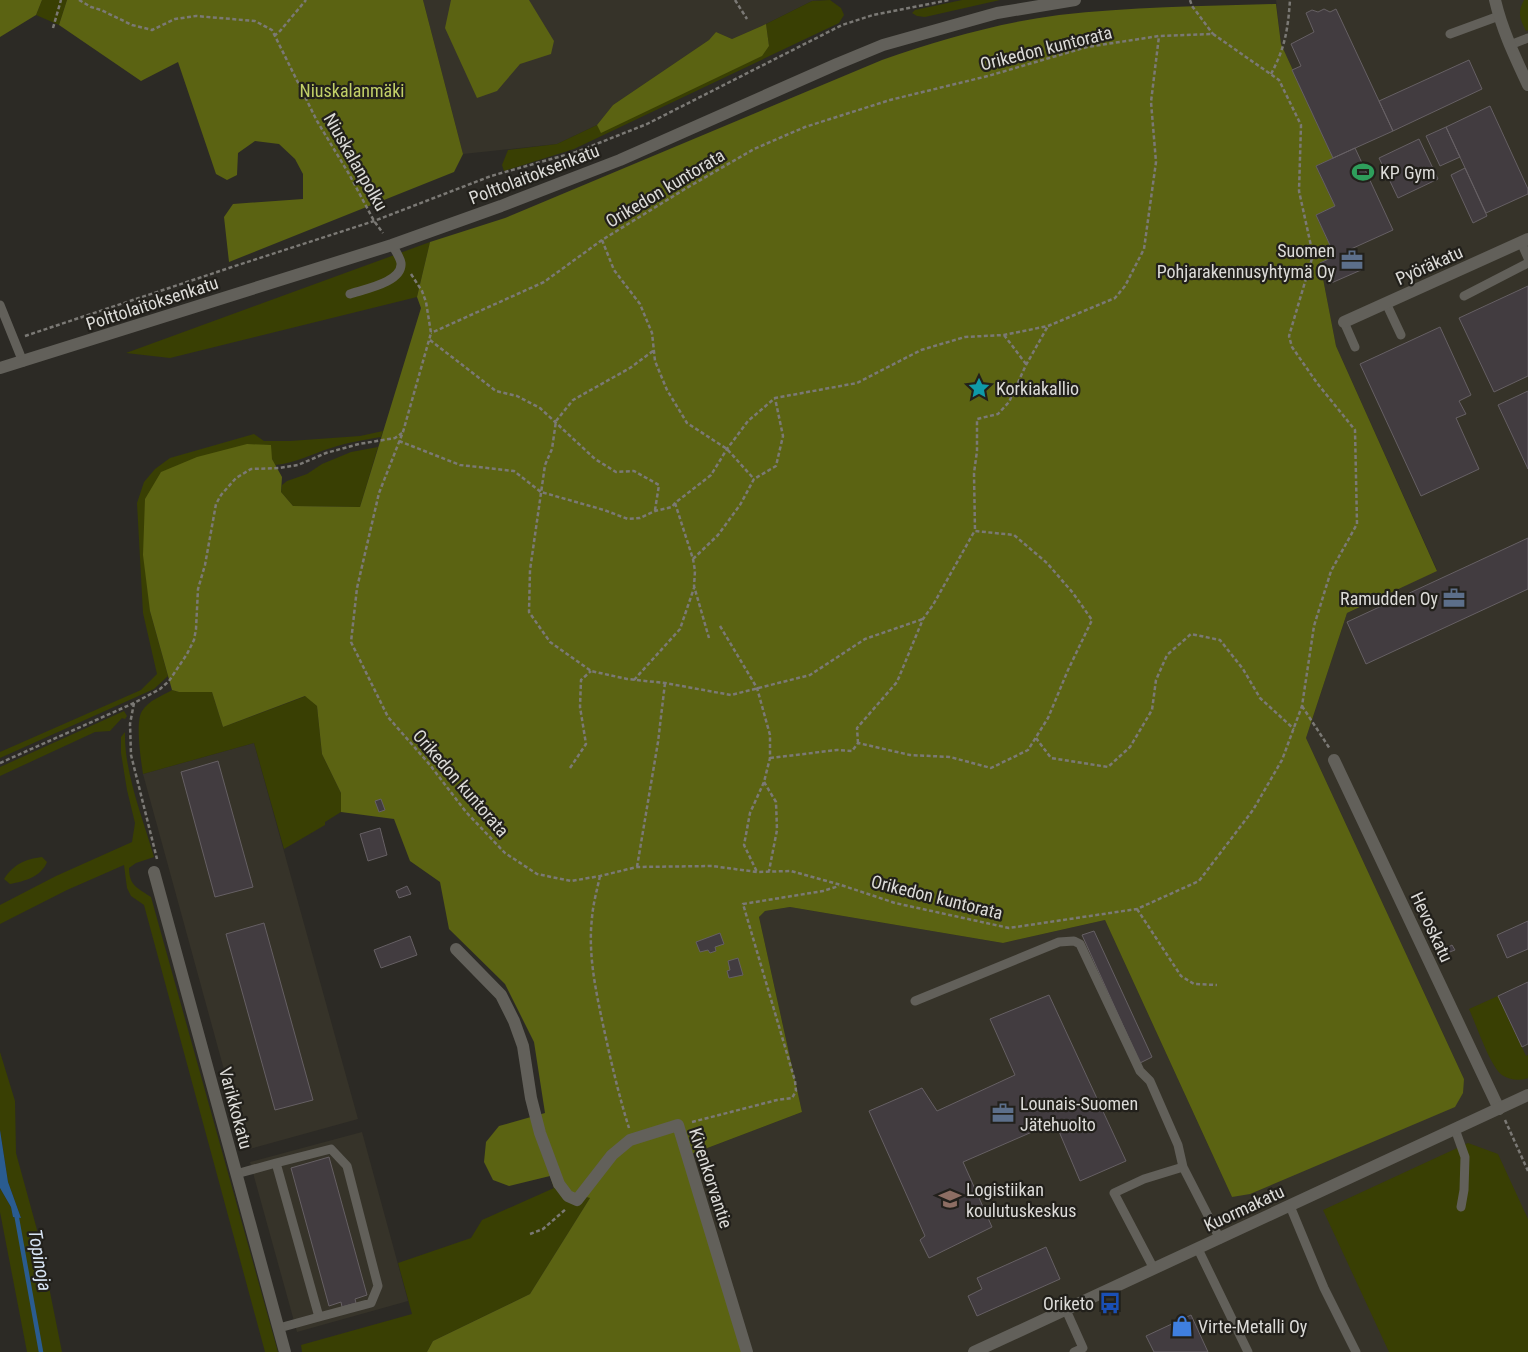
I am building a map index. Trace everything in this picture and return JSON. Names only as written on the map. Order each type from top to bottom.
[{"type":"street","name":"Polttolaitoksenkatu","points":[[0,368],[392,245],[501,206],[620,160],[883,45],[998,13],[1075,0]]},
{"type":"street","points":[[1495,0],[1510,45],[1528,85]]},
{"type":"street","name":"Pyöräkatu","points":[[1344,322],[1524,241]]},
{"type":"street","name":"Hevoskatu","points":[[1334,760],[1499,1108]]},
{"type":"street","name":"Varikkokatu","points":[[154,872],[285,1352]]},
{"type":"street","points":[[456,949],[500,995],[514,1021],[523,1046],[531,1098],[540,1133],[559,1184],[568,1196],[577,1200]]},
{"type":"street","name":"Kuormakatu","points":[[974,1352],[1528,1095]]},
{"type":"street","name":"Kivenkorvantie","points":[[577,1200],[612,1155],[630,1140],[678,1125],[747,1352]]},
{"type":"lane","points":[[1450,34],[1499,16]]},
{"type":"lane","points":[[1510,45],[1528,38]]},
{"type":"lane","points":[[1524,241],[1528,258]]},
{"type":"lane","points":[[350,294],[394,279],[400,270],[401,262],[392,245]]},
{"type":"lane","points":[[1464,296],[1528,263]]},
{"type":"lane","points":[[1386,303],[1401,335]]},
{"type":"lane","points":[[0,305],[23,362]]},
{"type":"lane","points":[[1344,322],[1355,347]]},
{"type":"lane","points":[[915,1001],[1059,942],[1074,941],[1080,944],[1140,1071],[1150,1081],[1178,1145],[1182,1167],[1220,1239]]},
{"type":"lane","points":[[1455,1129],[1465,1157],[1464,1190],[1461,1207]]},
{"type":"lane","points":[[236,1174],[331,1149],[346,1166],[378,1286],[371,1303],[278,1328]]},
{"type":"lane","points":[[276,1163],[319,1317]]},
{"type":"lane","points":[[1154,1270],[1114,1194],[1144,1180],[1182,1167]]},
{"type":"lane","points":[[1290,1206],[1324,1288],[1356,1352]]},
{"type":"lane","points":[[1198,1249],[1248,1352]]},
{"type":"lane","points":[[1066,1310],[1083,1348],[1074,1352]]},
{"type":"path","points":[[53,28],[61,0]]},
{"type":"path","name":"Niuskalanpolku","points":[[79,0],[90,7],[101,10],[132,25],[152,30],[175,18],[196,16],[255,21],[272,30],[317,120],[374,221],[392,245]]},
{"type":"path","points":[[274,36],[306,0]]},
{"type":"path","points":[[735,0],[747,19]]},
{"type":"path","points":[[15,340],[374,221],[491,176],[576,152],[647,124],[842,25],[926,3],[949,0]]},
{"type":"path","points":[[1190,0],[1192,6],[1213,34]]},
{"type":"path","points":[[1271,74],[1279,58],[1288,30],[1290,0]]},
{"type":"path","name":"Orikedon kuntorata","points":[[401,262],[422,291],[426,302],[431,333],[403,432],[380,493],[356,588],[351,642],[388,717],[430,765],[466,812],[505,853],[537,874],[571,881],[637,867],[712,866],[757,872],[791,871],[895,903],[1009,928],[1137,909],[1199,881],[1253,810],[1282,760],[1302,706],[1314,626],[1331,571],[1357,524],[1355,430],[1317,383],[1292,347],[1289,336],[1312,254],[1299,191],[1301,125],[1280,80],[1213,34],[1159,36],[1087,46],[988,76],[890,100],[805,127],[754,149],[602,240],[544,282],[431,333]]},
{"type":"path","points":[[399,441],[460,466],[514,471],[542,492],[628,519],[640,518],[655,510],[672,507],[711,474],[748,420],[775,398],[857,383],[921,350],[965,337],[1004,335],[1048,326],[1114,298],[1125,286],[1144,249],[1156,162],[1151,102],[1159,36]]},
{"type":"path","points":[[602,240],[614,270],[640,304],[652,333],[655,361],[666,390],[687,423],[727,449],[754,479]]},
{"type":"path","points":[[770,758],[837,750],[852,751],[858,744],[857,728],[897,682],[923,619],[933,605],[974,531],[974,473],[977,451],[976,419],[998,414],[1004,408],[1016,390],[1026,365],[1048,326]]},
{"type":"path","points":[[1004,335],[1026,365]]},
{"type":"path","points":[[430,340],[496,391],[517,396],[540,408],[556,420],[595,459],[616,472],[634,471],[659,485],[655,510]]},
{"type":"path","points":[[653,351],[630,368],[573,400],[556,420],[552,449],[545,465],[530,570],[529,612],[550,642],[591,671],[634,680],[665,683],[731,695],[810,675],[865,639],[923,619]]},
{"type":"path","points":[[693,559],[718,535],[740,505],[754,479],[776,466],[783,436],[775,398]]},
{"type":"path","points":[[0,763],[134,703],[160,689],[169,681],[188,654],[194,640],[198,589],[205,565],[216,504],[232,482],[244,472],[251,469],[298,465],[342,448],[395,438],[403,432]]},
{"type":"path","points":[[634,680],[680,629],[694,586],[695,571],[693,559],[675,503]]},
{"type":"path","points":[[858,744],[910,755],[950,757],[991,768],[1028,750],[1048,718],[1092,620],[1047,564],[1014,535],[974,531]]},
{"type":"path","points":[[694,586],[710,638]]},
{"type":"path","points":[[720,626],[757,688],[770,735],[770,758],[764,782],[750,812],[744,845],[757,872]]},
{"type":"path","points":[[1036,738],[1051,758],[1108,767],[1130,747],[1152,710],[1156,680],[1167,655],[1191,634],[1220,640],[1243,669],[1260,698],[1294,729]]},
{"type":"path","points":[[570,768],[586,744],[580,707],[581,680],[591,671]]},
{"type":"path","points":[[637,867],[658,742],[665,683]]},
{"type":"path","points":[[134,703],[130,724],[132,755],[157,857],[154,872]]},
{"type":"path","points":[[1302,706],[1328,746],[1334,760]]},
{"type":"path","points":[[764,782],[776,802],[777,830],[769,872]]},
{"type":"path","points":[[600,876],[592,918],[592,959],[608,1048],[630,1140]]},
{"type":"path","points":[[678,1125],[777,1100],[792,1098],[796,1090],[795,1081],[743,904],[823,891],[841,885]]},
{"type":"path","points":[[1137,909],[1181,976],[1194,984],[1217,985]]},
{"type":"path","points":[[1499,1108],[1528,1171]]},
{"type":"path","points":[[530,1234],[543,1229],[577,1200]]},
{"type":"shaded area","points":[[423,0],[822,0],[812,1],[732,39],[716,32],[709,40],[613,105],[597,125],[557,144],[463,154]]},
{"type":"shaded area","points":[[1276,0],[1528,0],[1528,1352],[749,1352],[689,1155],[802,1112],[759,917],[765,911],[790,907],[1003,943],[1105,920],[1232,1197],[1464,1079],[1306,738],[1347,613],[1437,570],[1336,346],[1320,263],[1335,256],[1316,215],[1316,166],[1333,158],[1281,44]]},
{"type":"shaded area","points":[[254,743],[358,1119],[246,1150],[143,774]]},
{"type":"shaded area","points":[[362,1132],[408,1301],[297,1332],[250,1162]]},
{"type":"green space","points":[[0,0],[42,0],[36,15],[0,37]]},
{"type":"green space","points":[[42,0],[67,0],[59,25],[36,15]]},
{"type":"green space","name":"Niuskalanmäki","points":[[67,0],[423,0],[463,154],[454,172],[229,262],[224,217],[233,204],[303,199],[303,174],[295,159],[279,144],[255,141],[238,153],[237,175],[227,180],[216,174],[178,62],[141,81],[59,25]]},
{"type":"green space","points":[[451,0],[529,0],[554,41],[551,54],[520,64],[497,91],[477,98],[445,28]]},
{"type":"green space","points":[[830,0],[841,8],[844,15],[839,23],[574,149],[504,171],[502,165],[508,150],[557,144],[597,125],[601,132],[761,56],[769,46],[766,24],[812,1]]},
{"type":"green space","points":[[962,0],[1000,0],[925,17],[912,13],[915,10]]},
{"type":"green space","points":[[1524,0],[1528,0],[1528,30],[1526,31],[1520,16]]},
{"type":"green space","points":[[1276,4],[1281,44],[1333,158],[1316,166],[1335,206],[1316,215],[1335,256],[1320,263],[1336,346],[1437,571],[1347,613],[1306,738],[1464,1079],[1463,1093],[1455,1107],[1250,1194],[1232,1197],[1105,920],[1003,943],[790,907],[765,911],[759,917],[802,1112],[689,1155],[749,1352],[427,1352],[433,1341],[530,1294],[590,1198],[554,1188],[550,1176],[509,1186],[493,1180],[484,1162],[486,1142],[499,1126],[545,1113],[534,1042],[505,984],[449,929],[440,882],[410,861],[394,819],[341,812],[341,793],[322,754],[317,706],[305,696],[223,727],[212,692],[179,692],[172,690],[150,611],[143,555],[145,499],[161,472],[197,457],[247,444],[271,445],[272,459],[282,477],[281,492],[293,506],[360,507],[421,308],[417,297],[430,242],[505,218],[882,60],[947,39],[991,27],[1036,18],[1086,12]]},
{"type":"green space","points":[[766,24],[769,46],[762,56],[601,133],[597,125],[613,105],[709,40],[716,32],[732,39]]},
{"type":"green space","points":[[430,242],[417,297],[170,358],[126,353]]},
{"type":"green space","points":[[383,431],[381,437],[344,444],[290,462],[275,465],[272,459],[150,611],[168,676],[154,689],[0,758],[0,752],[141,690],[157,674],[143,613],[137,503],[144,482],[155,469],[170,458],[254,434],[264,441],[290,441],[360,436]]},
{"type":"green space","points":[[378,447],[360,507],[293,506],[281,492],[282,485],[287,481],[307,474],[322,464],[351,452]]},
{"type":"green space","points":[[172,690],[179,692],[212,692],[223,727],[306,696],[317,706],[322,754],[341,793],[341,812],[325,822],[325,825],[284,849],[254,743],[143,774],[139,741],[140,716],[148,704]]},
{"type":"green space","points":[[124,711],[127,716],[125,719],[122,718],[110,731],[95,732],[0,776],[0,767]]},
{"type":"green space","points":[[125,732],[131,779],[154,857],[136,863],[129,868],[129,874],[135,886],[151,897],[278,1352],[265,1352],[144,905],[131,896],[127,888],[124,865],[67,890],[0,924],[0,905],[56,876],[132,842],[135,823],[121,753],[121,737]]},
{"type":"green space","points":[[42,857],[47,862],[37,875],[27,880],[10,884],[4,879],[20,863]]},
{"type":"green space","points":[[1498,996],[1526,1056],[1528,1055],[1528,1078],[1522,1080],[1505,1077],[1497,1070],[1488,1054],[1469,1009]]},
{"type":"green space","points":[[0,1052],[15,1101],[16,1153],[39,1237],[62,1352],[27,1352],[0,1212],[0,1188],[11,1207],[13,1217],[21,1218],[8,1182],[0,1130]]},
{"type":"green space","points":[[1468,1143],[1498,1154],[1528,1219],[1528,1352],[1389,1352],[1323,1210]]},
{"type":"green space","points":[[554,1188],[590,1198],[530,1294],[433,1341],[427,1352],[302,1352],[301,1345],[412,1314],[398,1263],[471,1238],[482,1220]]},
{"type":"water","points":[[0,1130],[8,1182],[21,1218],[13,1217],[11,1207],[0,1188]]},
{"type":"building","points":[[1324,9],[1330,12],[1336,9],[1393,131],[1333,158],[1292,70],[1301,66],[1291,44],[1314,32],[1306,13],[1312,10],[1318,12]]},
{"type":"building","points":[[1469,60],[1482,89],[1393,131],[1379,101]]},
{"type":"building","points":[[1490,106],[1528,189],[1528,194],[1486,213],[1446,127]]},
{"type":"building","points":[[1446,127],[1460,157],[1440,166],[1426,136]]},
{"type":"building","points":[[1419,139],[1438,179],[1398,198],[1379,158]]},
{"type":"building","points":[[1355,148],[1393,230],[1351,249],[1361,270],[1329,284],[1320,263],[1335,256],[1316,215],[1335,206],[1316,166]]},
{"type":"building","points":[[1465,168],[1487,216],[1473,223],[1451,175]]},
{"type":"building","points":[[1528,286],[1528,376],[1494,392],[1459,318]]},
{"type":"building","points":[[1440,327],[1471,395],[1459,401],[1466,414],[1456,418],[1479,469],[1421,496],[1360,364]]},
{"type":"building","points":[[1528,391],[1528,469],[1498,405]]},
{"type":"building","points":[[1528,538],[1528,589],[1366,664],[1347,622]]},
{"type":"building","points":[[218,761],[253,887],[215,897],[181,772]]},
{"type":"building","points":[[381,799],[385,810],[379,812],[375,801]]},
{"type":"building","points":[[380,828],[387,855],[368,861],[360,834]]},
{"type":"building","points":[[407,886],[411,894],[399,898],[396,891]]},
{"type":"building","points":[[1528,921],[1528,949],[1507,958],[1497,935]]},
{"type":"building","points":[[264,923],[313,1100],[275,1110],[226,934]]},
{"type":"building","points":[[1094,931],[1152,1057],[1140,1063],[1082,935]]},
{"type":"building","points":[[720,933],[724,944],[715,947],[716,951],[710,953],[708,950],[700,952],[696,942]]},
{"type":"building","points":[[410,936],[417,955],[381,968],[374,950]]},
{"type":"building","points":[[1452,945],[1455,950],[1447,953],[1445,949]]},
{"type":"building","points":[[738,958],[743,975],[729,978],[727,971],[730,970],[728,961]]},
{"type":"building","points":[[1528,982],[1528,1044],[1522,1047],[1498,996]]},
{"type":"building","points":[[1049,995],[1126,1161],[1080,1181],[1055,1122],[963,1162],[992,1227],[929,1258],[920,1240],[925,1236],[869,1111],[922,1088],[937,1111],[1015,1075],[990,1019]]},
{"type":"building","points":[[329,1157],[367,1295],[355,1299],[356,1303],[342,1307],[341,1302],[329,1306],[291,1168]]},
{"type":"building","points":[[1046,1247],[1060,1279],[977,1316],[968,1296],[982,1289],[977,1278]]},
{"type":"building","name":"Virte-Metalli Oy","points":[[1191,1315],[1208,1352],[1154,1352],[1146,1336]]},
{"type":"waterway","name":"Topinoja","points":[[16,1213],[41,1352]]},
{"type":"place","name":"KP Gym","points":[[1363,172]]},
{"type":"place","name":"Suomen Pohjarakennusyhtymä Oy","points":[[1352,260]]},
{"type":"place","name":"Korkiakallio","points":[[979,388]]},
{"type":"place","name":"Ramudden Oy","points":[[1454,598]]},
{"type":"place","name":"Lounais-Suomen Jätehuolto","points":[[1003,1113]]},
{"type":"place","name":"Logistiikan koulutuskeskus","points":[[950,1199]]},
{"type":"place","name":"Oriketo","points":[[1110,1303]]},
{"type":"place","name":"Virte-Metalli Oy","points":[[1182,1326]]}]
